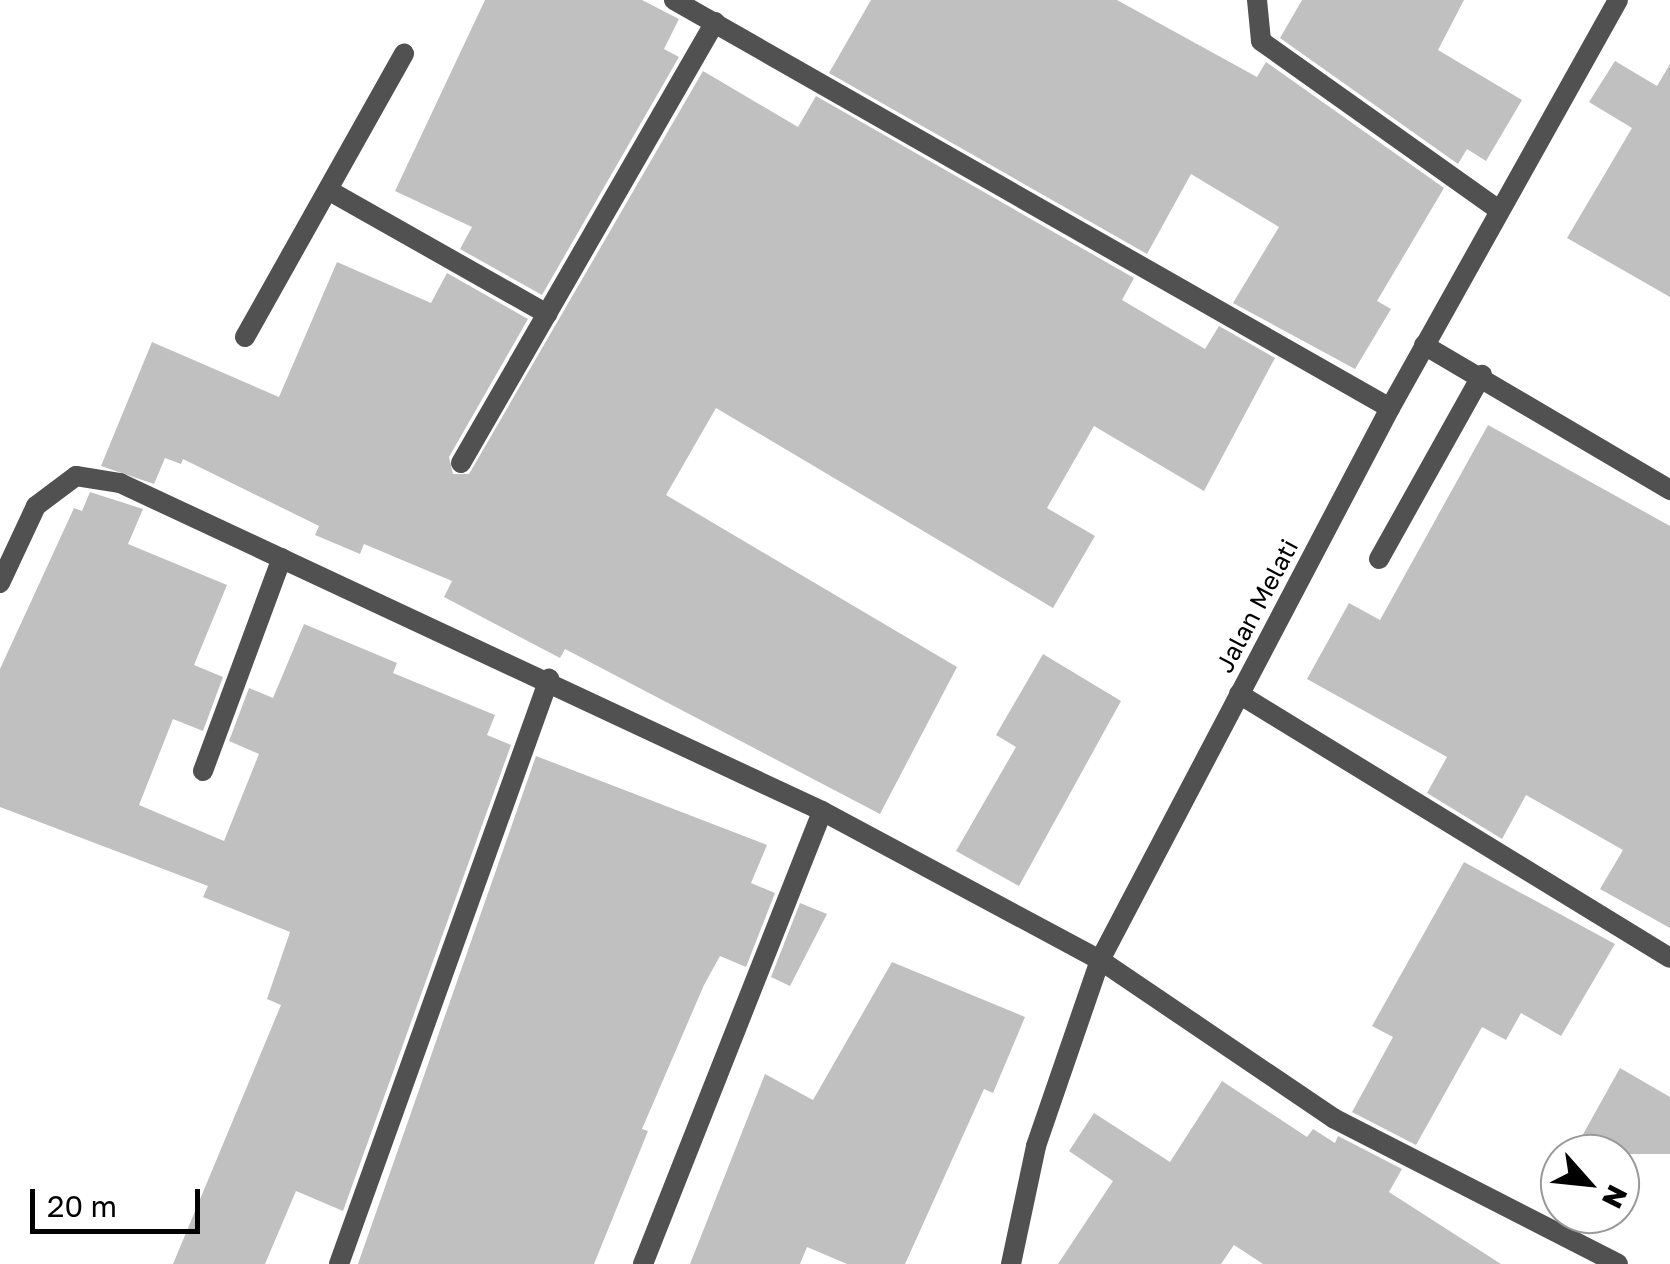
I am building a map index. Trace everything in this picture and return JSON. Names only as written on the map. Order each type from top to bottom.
[{"type":"street","points":[[674,0],[1390,408]]},
{"type":"street","points":[[1257,0],[1261,40],[1500,210]]},
{"type":"street","name":"Jalan Melati","points":[[1011,1264],[1036,1146],[1100,960],[1390,408],[1618,0]]},
{"type":"street","points":[[461,464],[714,22]]},
{"type":"street","points":[[245,338],[404,54]]},
{"type":"street","points":[[328,190],[547,314]]},
{"type":"street","points":[[1424,346],[1482,375],[1670,490]]},
{"type":"street","points":[[1379,559],[1482,375]]},
{"type":"street","points":[[0,583],[36,506],[76,476],[120,483],[549,679],[822,811],[1100,960],[1333,1118],[1618,1264]]},
{"type":"street","points":[[202,771],[282,558]]},
{"type":"street","points":[[339,1264],[549,679]]},
{"type":"street","points":[[1239,694],[1670,958]]},
{"type":"street","points":[[643,1264],[822,811]]},
{"type":"building","points":[[485,0],[642,0],[679,19],[664,49],[679,57],[542,295],[460,249],[472,227],[395,191]]},
{"type":"building","points":[[871,0],[1117,0],[1257,77],[1266,62],[1444,188],[1377,301],[1391,309],[1355,369],[1233,303],[1279,227],[1191,174],[1147,254],[829,73]]},
{"type":"building","points":[[1302,0],[1464,0],[1438,50],[1522,100],[1486,161],[1467,149],[1458,164],[1280,38]]},
{"type":"building","points":[[1615,61],[1657,86],[1670,64],[1670,297],[1567,238],[1632,128],[1589,102]]},
{"type":"building","points":[[703,71],[798,127],[816,96],[1134,278],[1122,300],[1205,349],[1219,326],[1275,358],[1204,491],[1094,426],[1047,508],[1095,536],[1053,608],[716,408],[666,495],[957,667],[880,814],[565,649],[560,658],[444,597],[452,581],[364,544],[360,554],[315,535],[319,526],[183,459],[181,464],[165,458],[154,484],[101,466],[152,342],[279,397],[337,262],[431,303],[447,273],[528,319],[449,457],[453,474],[469,474]]},
{"type":"building","points":[[1488,425],[1670,526],[1670,928],[1600,889],[1623,850],[1526,795],[1502,839],[1427,793],[1447,757],[1307,679],[1349,603],[1380,620]]},
{"type":"building","points":[[90,492],[143,509],[128,544],[227,585],[194,665],[223,677],[203,731],[173,719],[139,805],[224,841],[259,754],[229,741],[249,688],[273,698],[304,624],[397,663],[393,673],[495,715],[487,735],[511,745],[343,1211],[296,1191],[265,1264],[173,1264],[281,1005],[267,999],[290,932],[203,897],[208,886],[0,807],[0,669],[74,508],[82,511]]},
{"type":"building","points":[[1043,654],[1121,701],[1019,886],[956,851],[1016,747],[996,735]]},
{"type":"building","points":[[536,756],[767,845],[751,883],[775,893],[746,967],[720,956],[704,985],[642,1129],[648,1131],[594,1264],[358,1264]]},
{"type":"building","points":[[1464,862],[1615,944],[1561,1036],[1521,1013],[1506,1040],[1482,1027],[1416,1145],[1352,1112],[1393,1037],[1372,1026]]},
{"type":"building","points":[[800,903],[827,914],[790,986],[771,977]]},
{"type":"building","points":[[892,962],[1025,1017],[993,1093],[984,1089],[905,1264],[847,1264],[807,1247],[800,1264],[690,1264],[765,1074],[813,1100]]},
{"type":"building","points":[[1620,1068],[1670,1097],[1670,1154],[1640,1154],[1640,1134],[1583,1134]]},
{"type":"building","points":[[1222,1081],[1307,1137],[1313,1129],[1335,1143],[1338,1136],[1402,1169],[1389,1192],[1501,1264],[1263,1264],[1234,1245],[1221,1264],[1058,1264],[1113,1181],[1069,1151],[1094,1113],[1170,1162]]}]
